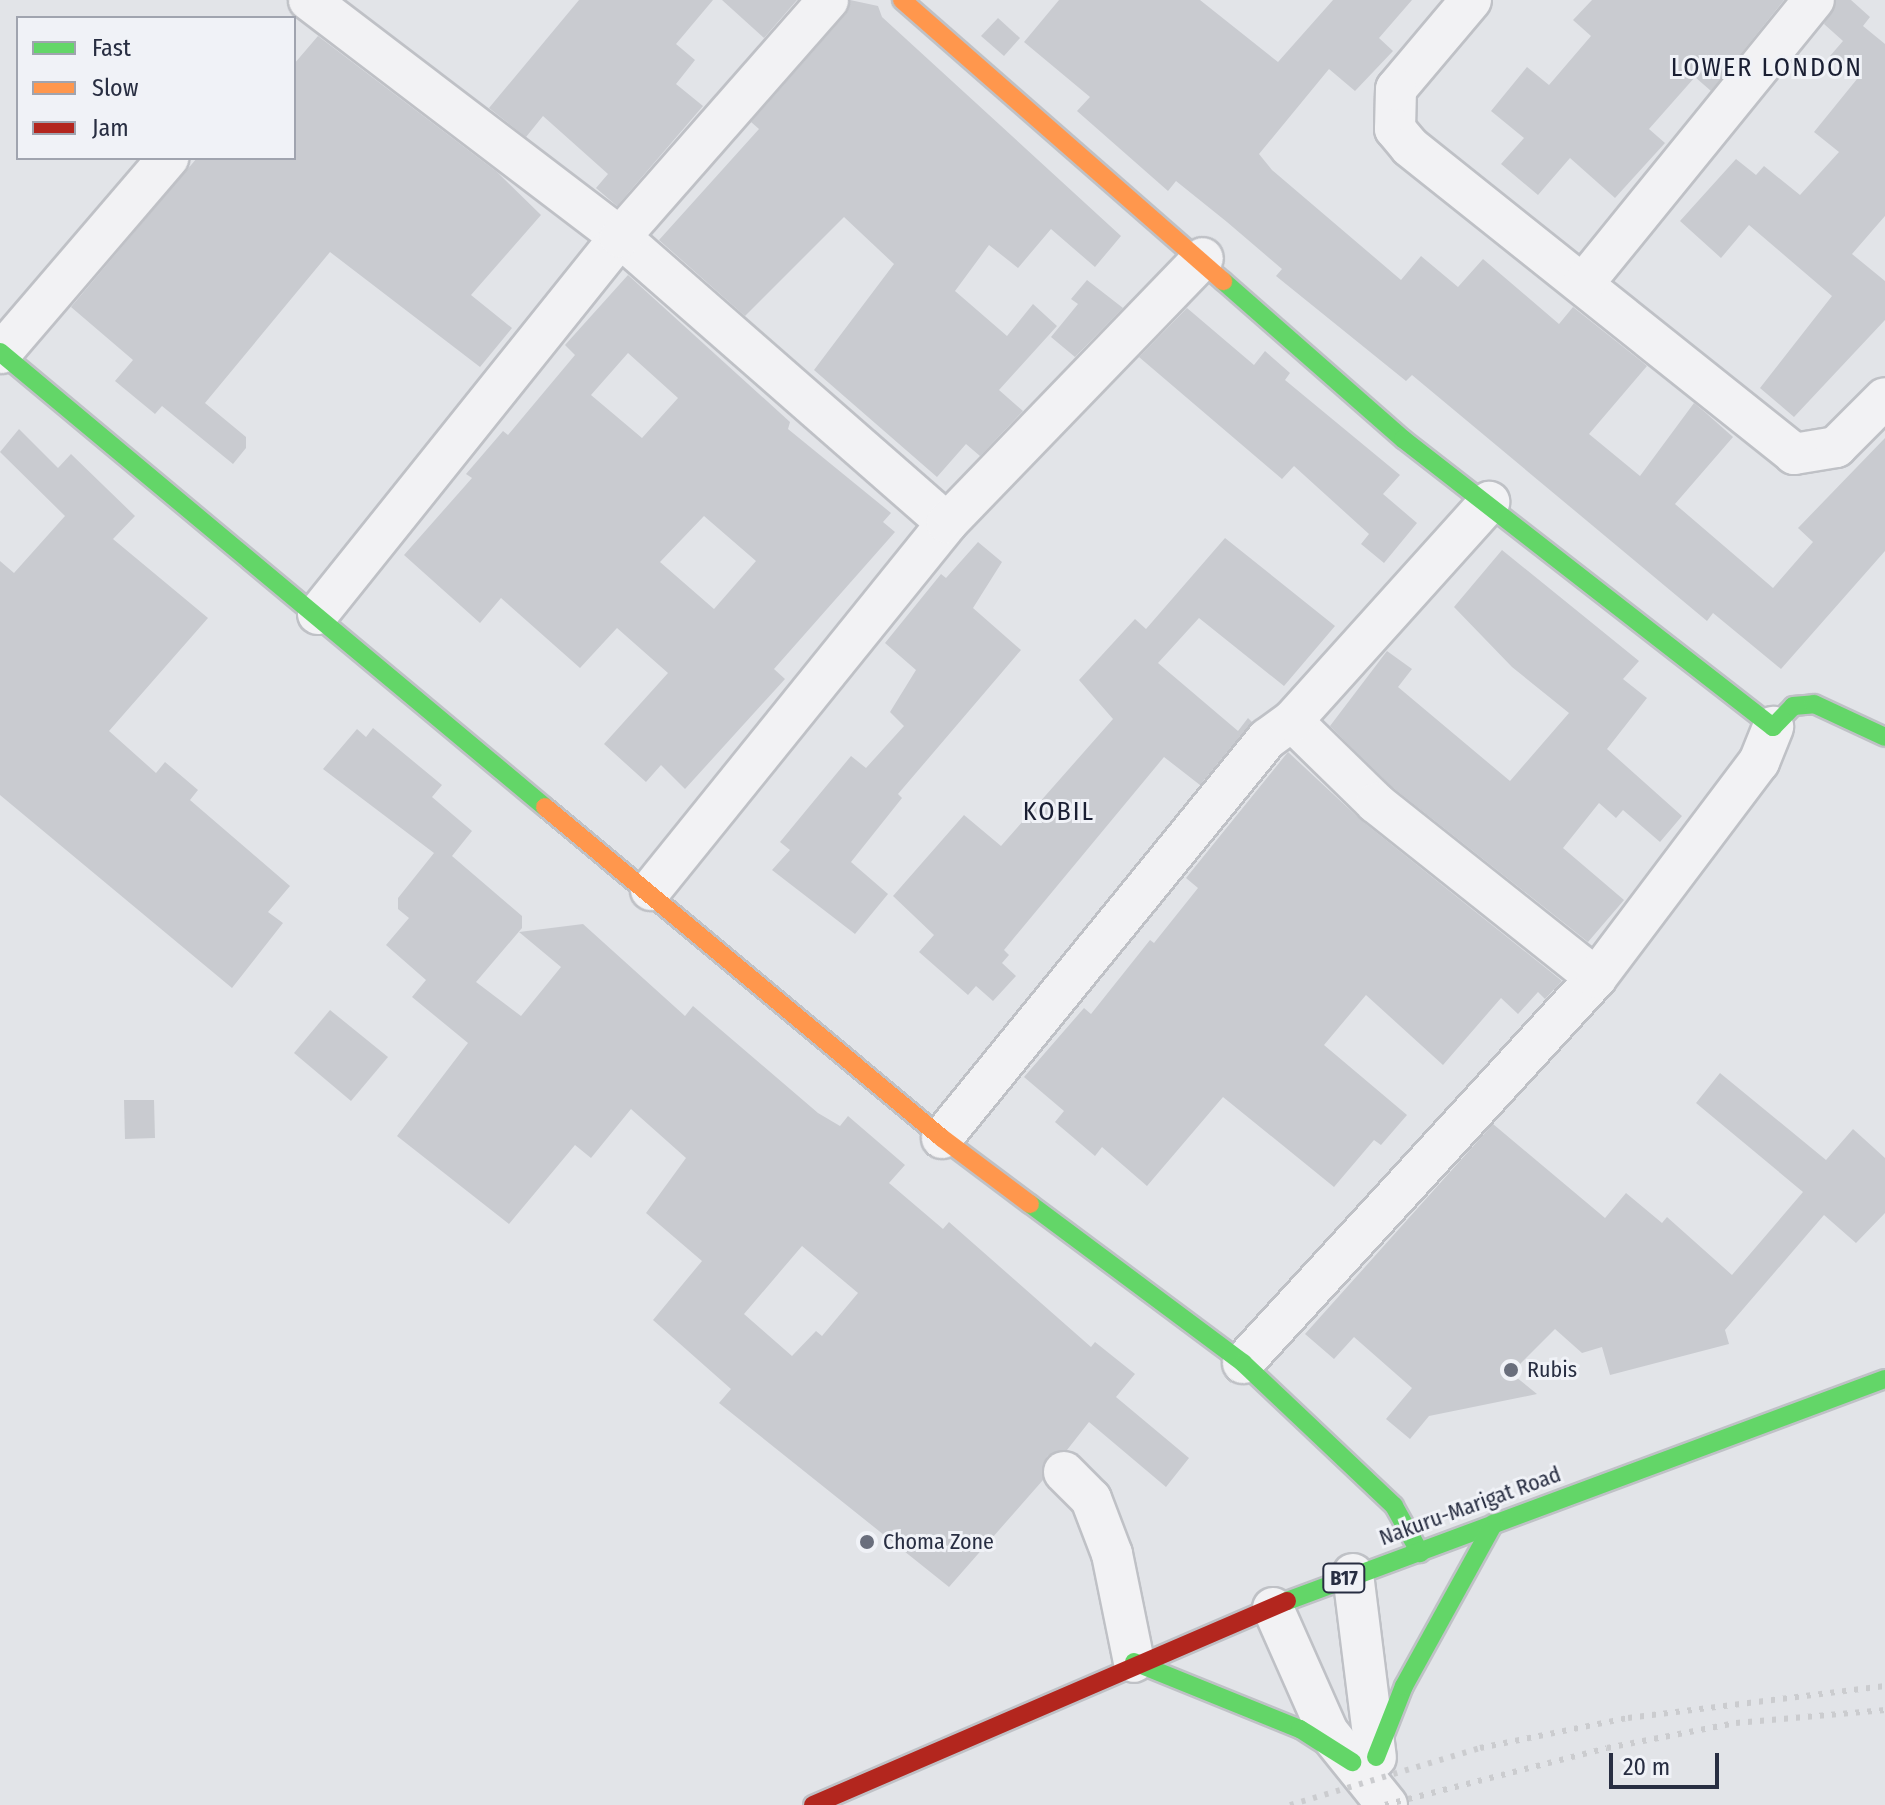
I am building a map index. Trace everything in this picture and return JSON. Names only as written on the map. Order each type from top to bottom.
[{"type":"street","points":[[284,16],[296,0]]},
{"type":"street","points":[[309,0],[620,237],[947,523]]},
{"type":"street","points":[[318,614],[620,237],[828,0]]},
{"type":"street","points":[[902,0],[1203,258],[1403,439],[1489,502],[1773,727]]},
{"type":"street","points":[[1471,0],[1396,89],[1395,129],[1794,454],[1836,447],[1885,398]]},
{"type":"street","points":[[1583,284],[1814,0]]},
{"type":"street","points":[[166,160],[0,352],[651,890],[942,1138],[1243,1363],[1394,1506],[1420,1553]]},
{"type":"street","points":[[651,890],[947,523],[1203,258]]},
{"type":"street","points":[[942,1138],[1267,739],[1292,721],[1489,502]]},
{"type":"street","points":[[1243,1363],[1596,978],[1759,762],[1773,727],[1793,706],[1814,704],[1885,737]]},
{"type":"street","points":[[1292,721],[1376,803],[1596,978]]},
{"type":"street","name":"Nakuru-Marigat Road","points":[[813,1805],[1134,1662],[1353,1574],[1420,1553],[1885,1379]]},
{"type":"street","points":[[1064,1472],[1091,1499],[1112,1554],[1134,1662],[1300,1729],[1372,1777]]},
{"type":"street","points":[[1372,1777],[1404,1686],[1494,1523]]},
{"type":"street","points":[[1353,1574],[1372,1777]]},
{"type":"street","points":[[1273,1608],[1308,1694],[1372,1777]]},
{"type":"building","points":[[579,0],[713,0],[676,44],[695,60],[676,84],[703,106],[617,206],[596,188],[608,174],[543,116],[526,137],[489,108]]},
{"type":"building","points":[[722,0],[797,0],[764,38]]},
{"type":"building","points":[[850,0],[878,6],[882,17],[1121,236],[1095,267],[1051,229],[1018,268],[989,245],[955,291],[1007,336],[1033,304],[1057,326],[999,390],[1023,411],[980,456],[966,444],[937,477],[814,370],[894,264],[844,217],[745,316],[659,240],[759,129],[751,122],[845,15]]},
{"type":"building","points":[[1059,0],[1200,0],[1278,62],[1333,0],[1412,0],[1379,38],[1393,51],[1355,91],[1329,69],[1259,154],[1272,170],[1401,280],[1421,256],[1458,287],[1483,259],[1559,324],[1573,307],[1641,361],[1647,366],[1589,434],[1640,476],[1694,403],[1706,413],[1733,437],[1675,504],[1773,588],[1813,542],[1798,528],[1885,438],[1885,551],[1781,669],[1713,613],[1707,621],[1412,375],[1406,381],[1276,276],[1282,269],[1227,222],[1176,181],[1168,191],[1077,111],[1090,97],[1024,42]]},
{"type":"building","points":[[1592,0],[1784,0],[1711,91],[1695,77],[1649,129],[1665,143],[1615,198],[1570,158],[1538,195],[1501,164],[1524,138],[1491,111],[1527,67],[1549,85],[1591,36],[1573,20]]},
{"type":"building","points":[[1836,0],[1851,0],[1870,17],[1863,26],[1885,44],[1885,216],[1852,254],[1885,281],[1885,320],[1794,417],[1760,388],[1832,296],[1749,225],[1721,258],[1680,221],[1736,159],[1756,175],[1764,166],[1800,195],[1839,152],[1814,132],[1857,79],[1830,56],[1843,41],[1824,24]]},
{"type":"building","points":[[998,18],[1020,38],[1004,56],[981,36]]},
{"type":"building","points":[[318,36],[497,172],[541,215],[471,295],[512,328],[480,367],[330,252],[205,403],[246,437],[246,448],[233,464],[162,406],[155,414],[115,381],[133,360],[71,307],[195,160],[296,160],[296,62]]},
{"type":"building","points":[[628,275],[790,422],[788,429],[891,513],[883,522],[895,532],[774,669],[785,679],[685,789],[661,765],[646,782],[604,744],[668,673],[617,628],[580,668],[501,598],[480,623],[404,555],[472,478],[466,474],[503,431],[508,435],[575,355],[565,345]],"holes":[[[628,353],[678,398],[642,438],[591,395]],[[704,516],[756,561],[714,609],[660,562]]]},
{"type":"building","points":[[1087,280],[1123,308],[1075,357],[1051,337],[1078,304],[1071,299]]},
{"type":"building","points":[[1187,308],[1254,365],[1265,351],[1290,373],[1285,380],[1400,475],[1383,494],[1417,523],[1384,563],[1361,544],[1369,534],[1294,466],[1282,479],[1139,357]]},
{"type":"building","points":[[19,429],[58,468],[71,454],[135,516],[113,539],[208,618],[109,731],[156,773],[165,762],[198,790],[190,800],[290,886],[268,912],[283,923],[232,988],[0,795],[0,561],[14,573],[65,516],[0,452]]},
{"type":"building","points":[[1225,538],[1335,626],[1284,686],[1199,618],[1158,663],[1238,731],[1248,718],[1252,722],[1200,785],[1164,757],[1004,950],[1009,955],[1002,963],[1016,976],[993,1001],[976,986],[968,995],[919,952],[934,935],[893,896],[964,815],[1001,846],[1113,719],[1079,680],[1135,619],[1146,629]]},
{"type":"building","points":[[978,542],[1002,562],[973,608],[1021,650],[898,794],[902,798],[851,862],[888,894],[855,934],[772,870],[790,850],[780,842],[851,756],[866,768],[904,726],[890,712],[916,670],[885,643],[941,574],[946,578]]},
{"type":"building","points":[[1502,550],[1639,661],[1623,679],[1647,698],[1607,749],[1682,816],[1660,842],[1623,810],[1616,818],[1599,803],[1563,848],[1624,900],[1588,942],[1391,786],[1330,726],[1387,651],[1412,669],[1398,687],[1510,781],[1569,713],[1512,667],[1454,607]]},
{"type":"building","points":[[373,728],[442,785],[432,797],[472,831],[452,856],[522,916],[522,928],[476,982],[521,1016],[561,967],[519,932],[583,924],[685,1016],[693,1006],[818,1113],[840,1126],[848,1116],[905,1165],[889,1183],[943,1229],[949,1222],[1091,1347],[1095,1342],[1135,1374],[1116,1397],[1189,1458],[1166,1487],[1089,1422],[1067,1450],[1047,1456],[1043,1480],[949,1587],[719,1403],[731,1389],[653,1320],[702,1261],[646,1213],[686,1158],[631,1109],[591,1158],[575,1145],[509,1224],[397,1136],[468,1043],[412,997],[426,980],[386,945],[409,918],[398,909],[398,898],[434,853],[323,769],[357,729],[366,737]],"holes":[[[802,1246],[858,1293],[822,1336],[816,1331],[792,1356],[744,1314]]]},
{"type":"building","points":[[1288,752],[1362,821],[1562,981],[1545,999],[1538,992],[1518,1014],[1501,998],[1443,1065],[1366,995],[1324,1045],[1407,1115],[1381,1145],[1374,1140],[1334,1187],[1223,1097],[1147,1186],[1102,1147],[1095,1156],[1055,1122],[1064,1111],[1024,1077],[1084,1008],[1091,1014],[1150,940],[1154,943],[1198,888],[1186,878]]},
{"type":"building","points":[[330,1010],[388,1057],[351,1101],[294,1053]]},
{"type":"building","points":[[1720,1073],[1826,1160],[1853,1129],[1885,1158],[1885,1213],[1856,1243],[1824,1215],[1725,1330],[1729,1344],[1610,1375],[1602,1347],[1582,1353],[1555,1329],[1511,1373],[1537,1394],[1429,1416],[1410,1439],[1386,1419],[1412,1388],[1354,1337],[1334,1359],[1305,1334],[1493,1124],[1605,1218],[1626,1193],[1662,1223],[1667,1217],[1732,1275],[1803,1192],[1696,1103]]},
{"type":"building","points":[[124,1100],[154,1100],[155,1138],[125,1139]]},
{"type":"railway","points":[[1290,1805],[1480,1748],[1628,1718],[1885,1686]]},
{"type":"railway","points":[[1385,1805],[1607,1748],[1736,1723],[1885,1710]]},
{"type":"traffic: fast","points":[[1223,281],[1403,439],[1773,727],[1793,706],[1814,704],[1885,737]]},
{"type":"traffic: fast","points":[[0,352],[545,807]]},
{"type":"traffic: fast","points":[[1030,1204],[1243,1363],[1394,1506],[1420,1553]]},
{"type":"traffic: fast","points":[[1287,1601],[1885,1379]]},
{"type":"traffic: fast","points":[[1376,1757],[1404,1686],[1494,1523]]},
{"type":"traffic: fast","points":[[1134,1662],[1300,1729],[1352,1762]]},
{"type":"traffic: slow","points":[[902,0],[1223,281]]},
{"type":"traffic: slow","points":[[545,807],[942,1138],[1030,1204]]},
{"type":"traffic: jam","points":[[813,1805],[1287,1601]]},
{"type":"place","name":"Rubis","points":[[1511,1370]]},
{"type":"place","name":"Choma Zone","points":[[867,1542]]},
{"type":"district","name":"LOWER LONDON","points":[[1767,68]]},
{"type":"district","name":"KOBIL","points":[[1059,812]]}]
